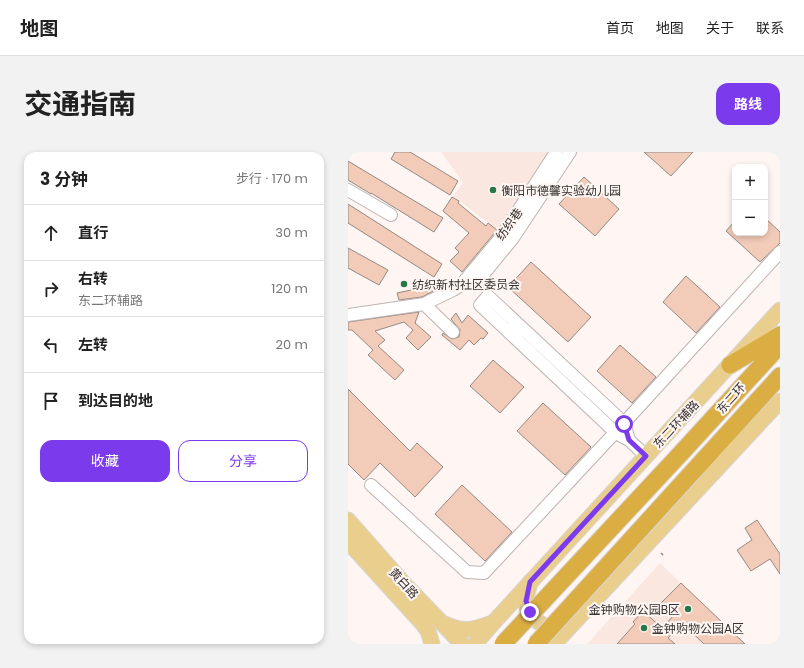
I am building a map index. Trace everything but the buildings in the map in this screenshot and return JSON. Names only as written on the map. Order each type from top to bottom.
[{"type":"highway","points":[[730,365],[780,335]]},
{"type":"highway","name":"东二环","points":[[503,644],[780,345]]},
{"type":"highway","name":"东二环","points":[[536,644],[780,376]]},
{"type":"main road","name":"东二环辅路","points":[[475,644],[780,310]]},
{"type":"main road","points":[[557,642],[780,401]]},
{"type":"main road","name":"黄白路","points":[[348,520],[407,587],[462,644]]},
{"type":"main road","points":[[348,529],[353,548],[422,623],[428,631],[432,644]]},
{"type":"main road","points":[[530,582],[527,604],[530,612],[537,620],[548,627],[555,628],[562,628],[575,622]]},
{"type":"main road","points":[[441,622],[458,630],[475,629],[493,623]]},
{"type":"street","name":"纺织巷","points":[[348,315],[424,304],[453,290],[461,284],[502,236],[556,152]]},
{"type":"street","points":[[467,278],[476,280],[481,277],[513,238],[570,152]]},
{"type":"street","points":[[348,190],[392,215]]},
{"type":"street","points":[[371,484],[466,572],[484,573],[616,433],[780,252]]},
{"type":"street","points":[[629,440],[624,424],[488,296],[480,305],[616,433],[629,440],[646,456]]},
{"type":"street","points":[[424,304],[453,332]]},
{"type":"path","points":[[661,553],[665,557]]},
{"type":"shaded area","name":"衡阳市德馨实验幼儿园","points":[[441,152],[551,152],[500,232],[453,196],[463,183]]},
{"type":"shaded area","points":[[660,563],[681,583],[745,644],[587,644]]},
{"type":"place","name":"衡阳市德馨实验幼儿园","points":[[493,190]]},
{"type":"place","name":"纺织新村社区委员会","points":[[404,284]]},
{"type":"place","name":"金钟购物公园B区","points":[[688,609]]},
{"type":"place","name":"金钟购物公园A区","points":[[644,628]]},
{"type":"route","points":[[530,612],[526,601],[530,582],[646,456],[629,440],[624,424]]}]
